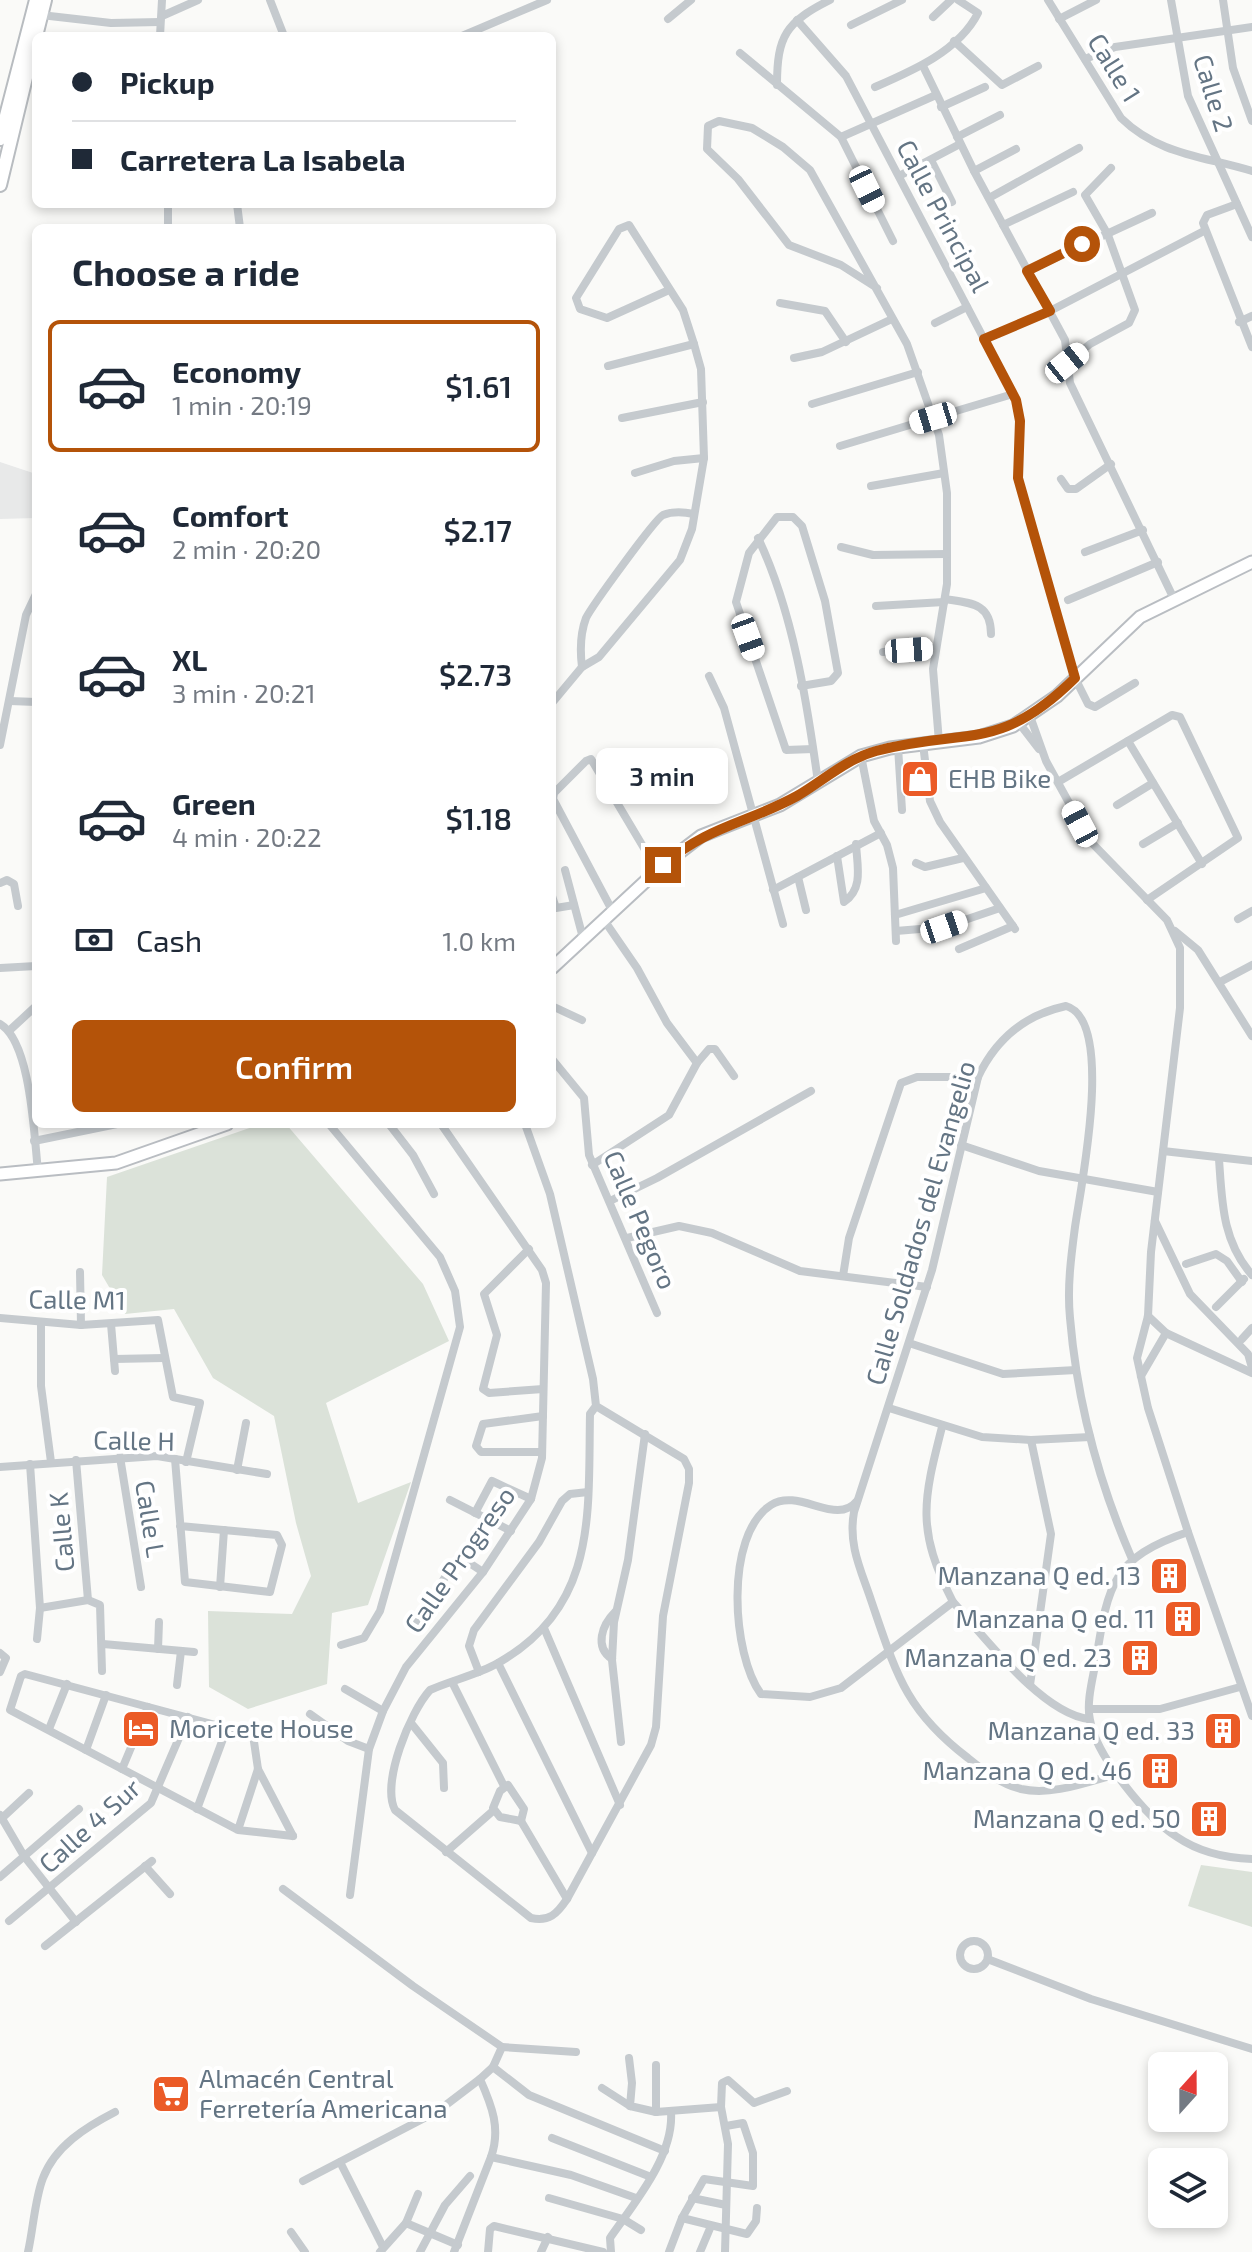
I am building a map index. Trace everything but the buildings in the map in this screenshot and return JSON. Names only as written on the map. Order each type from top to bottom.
[{"type":"highway","points":[[0,139],[36,0]]},
{"type":"highway","points":[[37,32],[45,0]]},
{"type":"highway","points":[[0,185],[32,53]]},
{"type":"main road","points":[[556,964],[657,870],[701,836],[754,816],[861,756],[898,747],[979,737],[1025,720],[1075,678],[1129,625],[1174,599],[1252,562]]},
{"type":"main road","points":[[0,1174],[129,1160],[216,1128]]},
{"type":"street","points":[[160,32],[162,0]]},
{"type":"street","points":[[41,15],[111,23],[161,19],[198,0]]},
{"type":"street","points":[[270,0],[282,32]]},
{"type":"street","points":[[471,32],[547,0]]},
{"type":"street","points":[[668,19],[691,0]]},
{"type":"street","points":[[777,85],[780,39],[797,20],[830,0]]},
{"type":"street","points":[[851,25],[902,0]]},
{"type":"street","points":[[933,17],[951,0]]},
{"type":"street","points":[[875,87],[923,66],[954,41],[978,13],[958,0]]},
{"type":"street","name":"Calle 1","points":[[1048,0],[1121,118],[1137,134],[1154,145],[1252,171]]},
{"type":"street","points":[[1059,19],[1096,0]]},
{"type":"street","name":"Calle 2","points":[[1171,0],[1188,96],[1214,160],[1252,237]]},
{"type":"street","points":[[1223,0],[1233,68],[1252,121]]},
{"type":"street","name":"Calle Principal","points":[[797,20],[846,76],[1013,394],[1020,421],[1018,478],[1075,678]]},
{"type":"street","points":[[1085,59],[1115,47],[1252,27]]},
{"type":"street","points":[[954,41],[1002,85],[1038,66]]},
{"type":"street","points":[[740,53],[841,137],[893,241]]},
{"type":"street","points":[[923,66],[974,171],[1065,340],[1070,383],[1174,599]]},
{"type":"street","points":[[941,107],[985,87]]},
{"type":"street","points":[[841,137],[936,95]]},
{"type":"street","points":[[899,176],[931,160],[1000,115]]},
{"type":"street","points":[[877,288],[841,265],[782,238],[746,188],[713,157],[705,140],[708,126],[729,121],[752,128],[797,157],[820,183],[877,288],[918,372],[933,418],[944,473],[947,554],[944,600],[935,648],[939,742]]},
{"type":"street","points":[[989,198],[1079,148]]},
{"type":"street","points":[[974,171],[1016,149]]},
{"type":"street","points":[[931,160],[952,202]]},
{"type":"street","points":[[1067,363],[1090,344],[1132,320],[1136,307],[1108,235],[1085,195],[1111,168]]},
{"type":"street","points":[[1003,225],[1073,192]]},
{"type":"street","points":[[1237,204],[1207,215],[1204,231],[1239,322],[1252,347]]},
{"type":"street","points":[[1027,271],[1152,213]]},
{"type":"street","points":[[556,698],[582,667],[599,657],[680,560],[694,514],[704,458],[703,402],[694,344],[683,310],[629,225],[619,229],[576,298],[580,309],[607,318],[669,290]]},
{"type":"street","points":[[984,339],[1050,311],[1204,231]]},
{"type":"street","points":[[780,303],[825,311],[846,342]]},
{"type":"street","points":[[935,323],[967,307]]},
{"type":"street","points":[[1239,322],[1252,316]]},
{"type":"street","points":[[794,358],[846,342],[892,319]]},
{"type":"street","points":[[608,366],[694,344]]},
{"type":"street","points":[[812,404],[918,372]]},
{"type":"street","points":[[956,411],[1013,394]]},
{"type":"street","points":[[622,418],[703,402]]},
{"type":"street","points":[[840,446],[933,418]]},
{"type":"street","points":[[635,473],[674,461],[704,458]]},
{"type":"street","points":[[1061,479],[1068,489],[1076,489],[1111,464]]},
{"type":"street","points":[[871,486],[944,473]]},
{"type":"street","points":[[582,667],[582,635],[587,617],[653,523],[665,515],[694,514]]},
{"type":"street","points":[[801,686],[837,678],[825,601],[798,520],[777,517],[749,553],[736,602],[786,750],[813,749]]},
{"type":"street","points":[[1085,552],[1143,530]]},
{"type":"street","points":[[758,538],[776,586],[801,686],[818,782]]},
{"type":"street","points":[[841,547],[873,555],[947,554]]},
{"type":"street","points":[[1068,600],[1158,562]]},
{"type":"street","points":[[876,606],[944,600],[981,605],[988,613],[991,634]]},
{"type":"street","points":[[0,745],[26,615],[32,602]]},
{"type":"street","points":[[883,652],[935,648]]},
{"type":"street","points":[[709,676],[724,708],[783,924]]},
{"type":"street","points":[[1075,678],[1088,704],[1095,707],[1135,683]]},
{"type":"street","points":[[10,701],[32,702]]},
{"type":"street","points":[[1058,782],[1172,715],[1180,717],[1238,838],[1147,900]]},
{"type":"street","points":[[1025,720],[1102,857],[1198,950],[1252,1036]]},
{"type":"street","points":[[1128,741],[1202,864]]},
{"type":"street","points":[[923,744],[930,801],[963,858],[1014,927],[959,949]]},
{"type":"street","points":[[898,747],[902,810]]},
{"type":"street","points":[[861,756],[874,821],[893,868],[896,936],[944,927],[1000,908]]},
{"type":"street","points":[[556,791],[591,759],[657,870]]},
{"type":"street","points":[[1117,805],[1153,783]]},
{"type":"street","points":[[556,805],[608,916],[667,1023],[697,1063]]},
{"type":"street","points":[[1143,844],[1178,823]]},
{"type":"street","points":[[773,890],[881,833]]},
{"type":"street","points":[[837,856],[844,902],[854,894],[857,885],[856,844]]},
{"type":"street","points":[[916,863],[925,867],[963,858]]},
{"type":"street","points":[[565,870],[583,938]]},
{"type":"street","points":[[798,877],[806,910]]},
{"type":"street","points":[[0,883],[7,880],[14,884],[18,906]]},
{"type":"street","points":[[895,915],[986,888]]},
{"type":"street","points":[[556,908],[574,905]]},
{"type":"street","points":[[1238,919],[1252,911]]},
{"type":"street","points":[[1174,930],[1180,948],[1181,997],[1158,1192],[1148,1316],[1138,1348],[1141,1376],[1188,1532],[1252,1716]]},
{"type":"street","points":[[1220,982],[1252,965]]},
{"type":"street","points":[[0,968],[32,966]]},
{"type":"street","points":[[556,1008],[582,1020]]},
{"type":"street","name":"Calle Soldados del Evangelio","points":[[1083,1179],[1093,1089],[1084,1028],[1072,1008],[1054,1009],[1015,1027],[996,1046],[978,1077],[927,1287],[859,1497],[852,1526],[853,1545],[899,1681],[921,1716],[937,1733],[998,1779],[1021,1789],[1038,1791],[1117,1774]]},
{"type":"street","points":[[10,1030],[32,1010]]},
{"type":"street","points":[[0,1024],[10,1030],[22,1058],[32,1127]]},
{"type":"street","points":[[592,1165],[669,1115],[697,1063],[709,1049],[715,1049],[734,1076]]},
{"type":"street","name":"Calle Pegoro","points":[[556,1064],[584,1098],[586,1143],[592,1165],[627,1238],[657,1313]]},
{"type":"street","points":[[843,1276],[849,1238],[901,1083],[917,1077],[978,1077]]},
{"type":"street","points":[[610,1201],[811,1091]]},
{"type":"street","points":[[32,1128],[38,1171]]},
{"type":"street","points":[[34,1141],[86,1128]]},
{"type":"street","points":[[332,1128],[440,1257],[455,1291],[460,1327],[380,1611],[364,1638],[341,1645]]},
{"type":"street","points":[[392,1128],[413,1155],[434,1194]]},
{"type":"street","name":"Calle Progreso","points":[[350,1895],[369,1749],[383,1711],[406,1667],[483,1572],[531,1499],[542,1452],[546,1283],[539,1261],[506,1222],[444,1128]]},
{"type":"street","points":[[526,1128],[550,1194],[596,1406],[684,1459],[689,1469],[689,1483],[667,1589],[656,1727],[643,1764],[557,1914],[548,1919],[531,1918],[395,1810],[390,1800],[390,1781],[411,1723],[430,1690],[498,1663],[544,1628],[567,1596],[587,1539],[590,1414],[596,1406]]},
{"type":"street","points":[[961,1145],[1015,1165],[1158,1192]]},
{"type":"street","points":[[1163,1151],[1252,1161]]},
{"type":"street","points":[[1216,1307],[1251,1274],[1229,1240],[1224,1224],[1219,1159]]},
{"type":"street","points":[[1083,1179],[1069,1297],[1076,1370],[1090,1437],[1132,1559]]},
{"type":"street","points":[[1155,1221],[1181,1281],[1248,1354],[1252,1370]]},
{"type":"street","points":[[627,1238],[679,1226],[696,1229],[800,1271],[927,1287]]},
{"type":"street","points":[[529,1249],[484,1294],[497,1335],[483,1389],[489,1393],[543,1389]]},
{"type":"street","points":[[1186,1264],[1216,1254],[1227,1261],[1242,1282]]},
{"type":"street","points":[[80,1272],[81,1325]]},
{"type":"street","points":[[1148,1316],[1166,1333],[1252,1370]]},
{"type":"street","name":"Calle M1","points":[[0,1318],[81,1325],[154,1319],[159,1322],[164,1358]]},
{"type":"street","points":[[41,1323],[41,1386],[51,1462]]},
{"type":"street","points":[[111,1324],[115,1371]]},
{"type":"street","points":[[1242,1339],[1252,1328]]},
{"type":"street","points":[[1141,1376],[1166,1333]]},
{"type":"street","points":[[909,1343],[1003,1374],[1076,1370]]},
{"type":"street","points":[[114,1359],[164,1358],[168,1363],[173,1397],[200,1403],[186,1462]]},
{"type":"street","points":[[889,1408],[982,1437],[1031,1440],[1090,1437]]},
{"type":"street","points":[[542,1452],[481,1452],[476,1451],[476,1446],[483,1424],[543,1416]]},
{"type":"street","points":[[237,1470],[246,1423]]},
{"type":"street","points":[[942,1427],[924,1512],[932,1549],[953,1602],[1030,1685],[1074,1716],[1160,1709],[1240,1687]]},
{"type":"street","points":[[621,1742],[612,1659],[604,1651],[602,1636],[607,1619],[615,1611],[628,1560],[645,1434]]},
{"type":"street","points":[[1030,1685],[1051,1534],[1031,1440]]},
{"type":"street","name":"Calle H","points":[[0,1467],[120,1457],[175,1459],[267,1474]]},
{"type":"street","name":"Calle L","points":[[120,1457],[141,1587]]},
{"type":"street","points":[[175,1459],[180,1526],[185,1582],[270,1592],[282,1540],[277,1535],[180,1526]]},
{"type":"street","name":"Calle K","points":[[76,1460],[88,1600],[100,1605],[103,1644]]},
{"type":"street","points":[[30,1464],[40,1608],[37,1639]]},
{"type":"street","points":[[475,1513],[492,1481],[531,1499]]},
{"type":"street","points":[[479,1672],[469,1646],[474,1630],[539,1542],[562,1501],[570,1494],[588,1492]]},
{"type":"street","points":[[859,1497],[845,1511],[790,1500],[778,1501],[761,1513],[745,1538],[739,1566],[741,1639],[757,1690],[774,1698],[827,1694],[889,1652],[953,1602]]},
{"type":"street","points":[[450,1500],[511,1531]]},
{"type":"street","points":[[220,1587],[224,1530]]},
{"type":"street","points":[[1188,1532],[1148,1548],[1132,1559],[1106,1598],[1089,1714],[1117,1774],[1176,1837],[1222,1857],[1252,1859]]},
{"type":"street","points":[[415,1623],[459,1556],[483,1572]]},
{"type":"street","points":[[40,1608],[88,1600]]},
{"type":"street","points":[[158,1649],[159,1622]]},
{"type":"street","points":[[544,1628],[620,1805]]},
{"type":"street","points":[[102,1671],[103,1644],[194,1652]]},
{"type":"street","points":[[177,1685],[181,1651]]},
{"type":"street","points":[[0,1653],[6,1658],[0,1672]]},
{"type":"street","points":[[498,1663],[592,1853]]},
{"type":"street","points":[[23,1674],[67,1684],[253,1735],[258,1769],[293,1836],[238,1830],[9,1709],[23,1674]]},
{"type":"street","points":[[446,1852],[494,1810],[504,1786],[452,1682]]},
{"type":"street","points":[[49,1729],[67,1684]]},
{"type":"street","points":[[345,1689],[383,1711]]},
{"type":"street","points":[[86,1750],[106,1695]]},
{"type":"street","points":[[122,1769],[148,1707]]},
{"type":"street","points":[[310,1714],[341,1737],[369,1749]]},
{"type":"street","points":[[159,1790],[188,1717]]},
{"type":"street","points":[[411,1723],[443,1763],[444,1788]]},
{"type":"street","points":[[197,1809],[227,1728]]},
{"type":"street","points":[[238,1830],[258,1769]]},
{"type":"street","points":[[504,1786],[508,1785],[522,1803],[524,1817],[521,1821]]},
{"type":"street","name":"Calle 4 Sur","points":[[9,1921],[151,1803],[159,1790]]},
{"type":"street","points":[[29,1793],[1,1817],[24,1856],[76,1922]]},
{"type":"street","points":[[0,1877],[79,1809]]},
{"type":"street","points":[[494,1810],[500,1817],[521,1821],[567,1899]]},
{"type":"street","points":[[45,1946],[149,1864],[170,1894]]},
{"type":"street","points":[[283,1889],[413,1986],[502,2047],[576,2052]]},
{"type":"street","points":[[990,1960],[1091,1999],[1252,2049]]},
{"type":"street","points":[[303,2181],[438,2111],[493,2067],[502,2047]]},
{"type":"street","points":[[629,2058],[632,2083],[630,2106]]},
{"type":"street","points":[[656,2065],[656,2112]]},
{"type":"street","points":[[493,2067],[529,2095],[665,2151]]},
{"type":"street","points":[[406,2223],[456,2249],[497,2138],[480,2079]]},
{"type":"street","points":[[725,2252],[728,2183],[726,2126],[721,2107],[722,2083],[728,2080],[754,2103],[787,2091]]},
{"type":"street","points":[[602,2088],[630,2106],[656,2112],[721,2107]]},
{"type":"street","points":[[28,2252],[43,2178],[66,2143],[85,2127],[115,2112]]},
{"type":"street","points":[[608,2252],[610,2238],[665,2151],[672,2132],[671,2112]]},
{"type":"street","points":[[669,2252],[692,2198],[708,2178],[750,2188],[754,2168],[743,2123],[726,2126]]},
{"type":"street","points":[[552,2138],[651,2177]]},
{"type":"street","points":[[491,2157],[571,2175],[636,2198]]},
{"type":"street","points":[[340,2162],[382,2250],[406,2223],[418,2194]]},
{"type":"street","points":[[420,2252],[445,2205],[470,2176]]},
{"type":"street","points":[[549,2198],[623,2219],[641,2230]]},
{"type":"street","points":[[692,2198],[726,2205]]},
{"type":"street","points":[[682,2218],[747,2234],[756,2221],[757,2208]]},
{"type":"street","points":[[488,2252],[490,2229],[494,2226],[608,2252]]},
{"type":"street","points":[[700,2252],[711,2226]]},
{"type":"street","points":[[291,2232],[305,2252]]},
{"type":"street","points":[[541,2252],[548,2237]]},
{"type":"street","points":[[602,2239],[608,2252]]},
{"type":"shaded area","points":[[0,462],[32,473],[32,518],[0,519]]},
{"type":"shaded area","points":[[249,1128],[289,1128],[423,1284],[449,1341],[326,1403],[358,1503],[411,1482],[368,1605],[332,1613],[327,1684],[248,1709],[209,1687],[208,1611],[292,1614],[311,1576],[296,1523],[274,1416],[213,1378],[174,1309],[125,1314],[102,1275],[107,1177]]},
{"type":"shaded area","points":[[1201,1865],[1252,1872],[1252,1927],[1188,1906]]},
{"type":"place","name":"EHB Bike","points":[[920,779]]},
{"type":"place","name":"Manzana Q ed. 13","points":[[1169,1576]]},
{"type":"place","name":"Manzana Q ed. 11","points":[[1183,1619]]},
{"type":"place","name":"Manzana Q ed. 23","points":[[1140,1658]]},
{"type":"place","name":"Moricete House","points":[[141,1729]]},
{"type":"place","name":"Manzana Q ed. 33","points":[[1223,1731]]},
{"type":"place","name":"Manzana Q ed. 46","points":[[1160,1771]]},
{"type":"place","name":"Manzana Q ed. 50","points":[[1209,1819]]},
{"type":"place","name":"Almacén Central Ferretería Americana","points":[[171,2094]]},
{"type":"route","points":[[663,865],[701,836],[780,805],[861,756],[890,748],[979,737],[1013,726],[1057,696],[1075,678],[1018,478],[1020,421],[1016,400],[984,339],[1050,311],[1027,271],[1082,244]]}]
